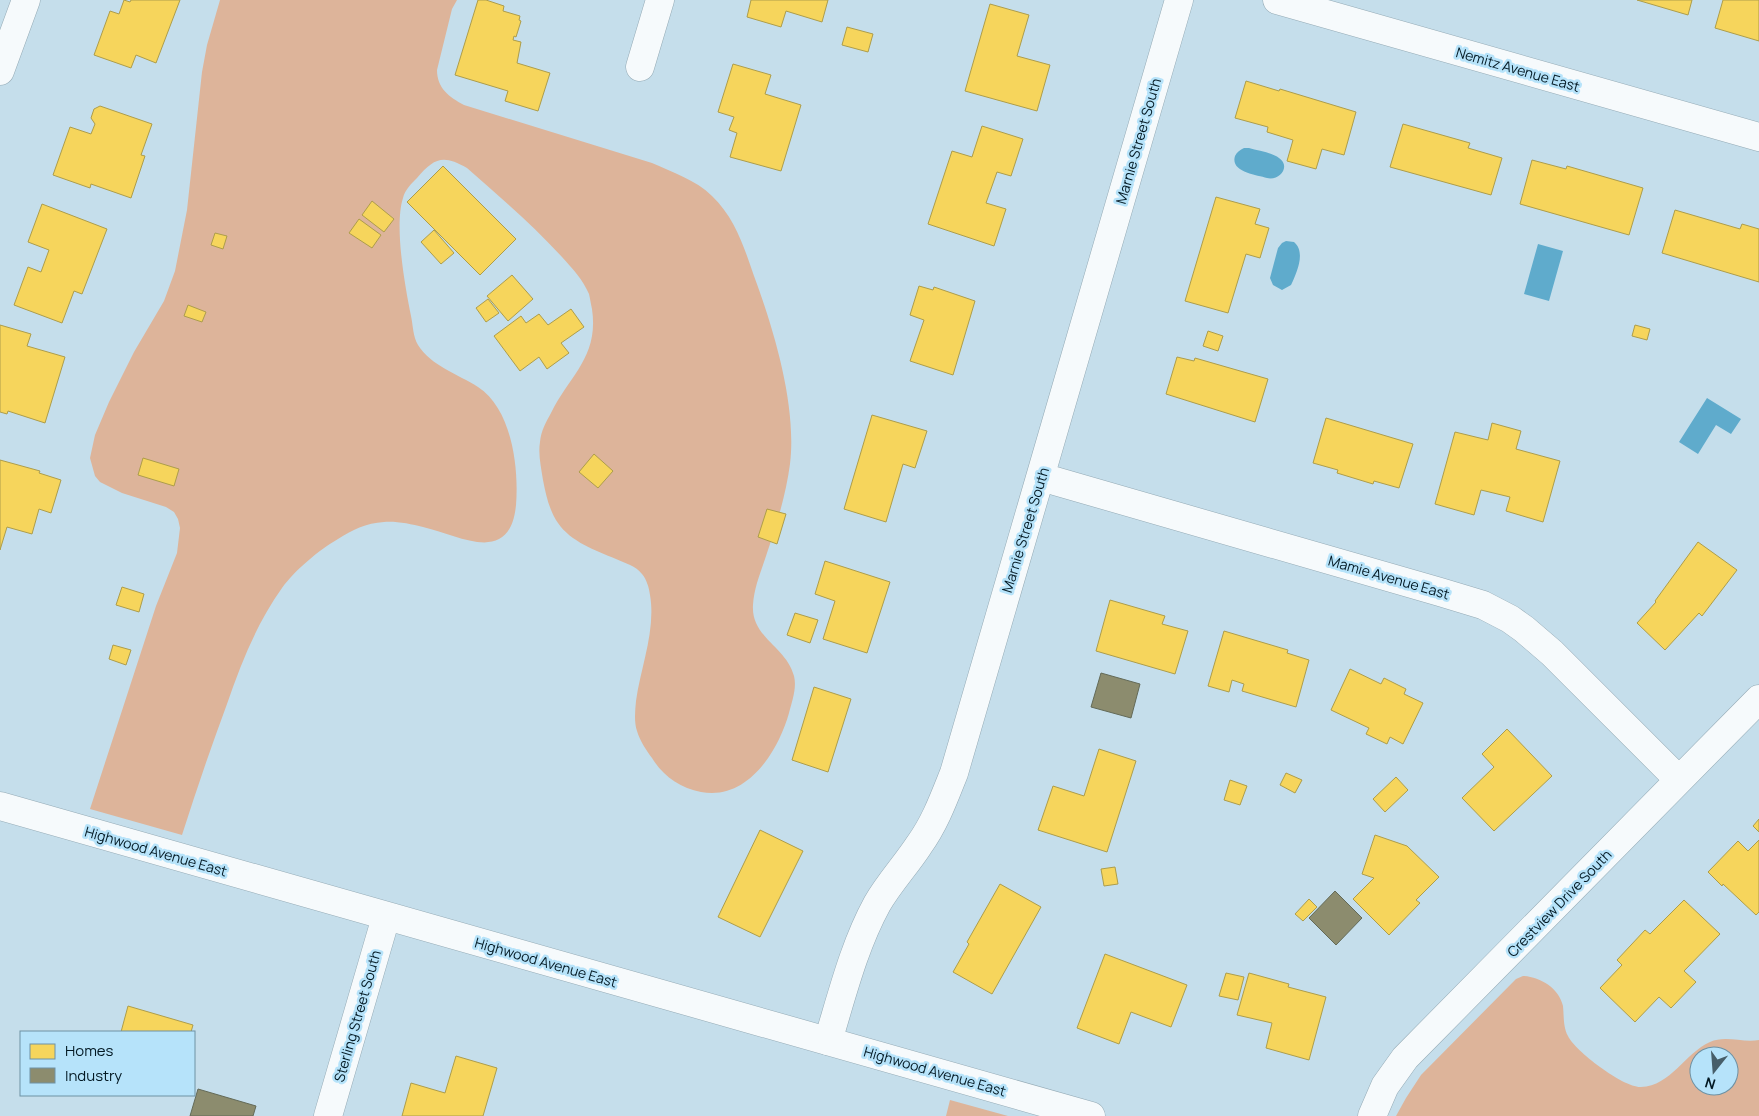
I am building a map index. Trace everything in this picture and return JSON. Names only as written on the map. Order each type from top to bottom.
[{"type":"street","points":[[0,71],[26,0]]},
{"type":"street","points":[[640,67],[660,0]]},
{"type":"street","name":"Marnie Street South","points":[[828,1041],[867,923],[884,892],[925,837],[954,773],[1180,0]]},
{"type":"street","name":"Nemitz Avenue East","points":[[1278,0],[1759,137]]},
{"type":"street","name":"Mamie Avenue East","points":[[1041,477],[1483,605],[1524,629],[1552,653],[1679,780]]},
{"type":"street","name":"Crestview Drive South","points":[[1372,1116],[1386,1086],[1405,1058],[1759,699]]},
{"type":"street","name":"Highwood Avenue East","points":[[0,806],[1091,1116]]},
{"type":"street","name":"Sterling Street South","points":[[328,1116],[386,917]]},
{"type":"shaded area","points":[[220,0],[457,0],[452,9],[437,70],[439,82],[453,99],[464,105],[652,163],[699,185],[712,196],[727,214],[738,233],[746,254],[762,297],[776,344],[787,393],[791,441],[790,464],[784,498],[757,585],[753,605],[757,626],[790,666],[794,676],[795,690],[784,728],[777,743],[758,771],[746,781],[733,789],[718,793],[701,792],[686,788],[661,770],[640,738],[636,728],[635,713],[638,688],[650,635],[651,608],[648,584],[640,571],[634,567],[584,545],[563,530],[552,513],[548,502],[540,461],[541,434],[581,365],[591,340],[593,326],[589,294],[574,270],[504,200],[467,168],[451,161],[439,160],[423,171],[410,185],[404,195],[401,210],[401,256],[413,331],[418,345],[430,359],[478,387],[490,397],[499,410],[511,440],[516,474],[516,505],[512,524],[504,536],[493,541],[481,542],[409,524],[377,523],[365,525],[354,530],[331,544],[315,555],[287,581],[257,629],[232,689],[182,835],[90,809],[156,606],[177,553],[180,528],[174,512],[166,507],[122,493],[100,482],[95,476],[90,458],[95,435],[109,402],[134,352],[164,301],[175,271],[187,210],[202,72],[207,45]]},
{"type":"shaded area","points":[[1523,976],[1542,981],[1557,994],[1563,1006],[1565,1029],[1572,1043],[1601,1068],[1633,1086],[1641,1087],[1661,1081],[1689,1058],[1689,1096],[1739,1096],[1739,1046],[1703,1046],[1722,1039],[1759,1040],[1759,1116],[1396,1116],[1421,1075],[1516,979]]},
{"type":"shaded area","points":[[950,1100],[1008,1116],[946,1116]]},
{"type":"water","points":[[1244,148],[1276,156],[1282,161],[1284,169],[1280,175],[1272,178],[1245,172],[1236,166],[1234,161],[1235,156]]},
{"type":"water","points":[[1286,241],[1294,242],[1298,246],[1300,257],[1291,285],[1282,290],[1273,285],[1270,278],[1278,248]]},
{"type":"water","points":[[1538,244],[1563,251],[1549,301],[1524,294]]},
{"type":"water","points":[[1707,398],[1741,419],[1731,434],[1716,425],[1698,454],[1679,442]]},
{"type":"building: Homes","points":[[124,0],[130,2],[131,0],[180,0],[156,63],[136,55],[131,68],[94,55],[110,11],[119,14]]},
{"type":"building: Homes","points":[[478,0],[486,0],[504,6],[503,11],[520,16],[519,20],[521,21],[516,37],[514,36],[513,40],[521,42],[517,63],[550,73],[538,111],[505,101],[508,91],[455,75]]},
{"type":"building: Homes","points":[[751,0],[828,0],[822,22],[786,11],[781,27],[747,17]]},
{"type":"building: Homes","points":[[1637,0],[1692,0],[1688,15]]},
{"type":"building: Homes","points":[[1723,0],[1759,0],[1759,41],[1715,28]]},
{"type":"building: Homes","points":[[990,4],[1029,15],[1017,56],[1050,65],[1037,111],[965,91]]},
{"type":"building: Homes","points":[[847,27],[873,34],[868,52],[842,45]]},
{"type":"building: Homes","points":[[733,64],[771,75],[765,94],[801,105],[781,171],[730,157],[737,133],[729,130],[734,117],[718,112]]},
{"type":"building: Homes","points":[[1246,81],[1279,91],[1280,89],[1356,112],[1344,155],[1322,149],[1316,169],[1287,161],[1293,140],[1267,132],[1268,127],[1235,118]]},
{"type":"building: Homes","points":[[100,106],[152,124],[141,155],[145,156],[131,198],[91,184],[90,188],[53,175],[70,127],[91,134],[95,124],[91,118],[94,109]]},
{"type":"building: Homes","points":[[1403,124],[1470,143],[1468,148],[1502,158],[1491,195],[1390,167]]},
{"type":"building: Homes","points":[[982,126],[1023,139],[1011,176],[997,172],[986,203],[1006,209],[994,246],[928,224],[952,151],[972,157]]},
{"type":"building: Homes","points":[[1532,160],[1566,169],[1567,166],[1643,188],[1629,235],[1520,204]]},
{"type":"building: Homes","points":[[443,166],[516,239],[480,275],[407,202]]},
{"type":"building: Homes","points":[[1216,197],[1260,209],[1255,224],[1269,228],[1260,258],[1246,254],[1228,313],[1185,301]]},
{"type":"building: Homes","points":[[372,201],[394,219],[384,232],[362,215]]},
{"type":"building: Homes","points":[[42,204],[107,229],[82,294],[74,291],[62,323],[14,305],[28,267],[41,272],[49,250],[28,242]]},
{"type":"building: Homes","points":[[1675,210],[1740,229],[1742,224],[1759,229],[1759,282],[1662,253]]},
{"type":"building: Homes","points":[[359,219],[381,235],[372,248],[349,233]]},
{"type":"building: Homes","points":[[434,230],[454,253],[441,264],[421,242]]},
{"type":"building: Homes","points":[[215,233],[227,236],[223,249],[211,245]]},
{"type":"building: Homes","points":[[512,275],[533,299],[508,321],[487,296]]},
{"type":"building: Homes","points":[[919,286],[933,290],[934,287],[975,301],[953,375],[910,361],[924,320],[910,315]]},
{"type":"building: Homes","points":[[488,299],[499,313],[486,322],[476,308]]},
{"type":"building: Homes","points":[[188,305],[206,312],[202,322],[184,316]]},
{"type":"building: Homes","points":[[571,309],[584,327],[561,343],[569,353],[547,369],[539,357],[520,371],[494,336],[521,316],[526,323],[539,314],[548,325]]},
{"type":"building: Homes","points":[[0,325],[31,334],[27,346],[65,357],[45,423],[8,411],[7,414],[0,412]]},
{"type":"building: Homes","points":[[1635,325],[1650,329],[1647,340],[1632,336]]},
{"type":"building: Homes","points":[[1208,331],[1223,336],[1218,351],[1203,346]]},
{"type":"building: Homes","points":[[1177,357],[1194,361],[1195,358],[1268,379],[1255,422],[1166,394]]},
{"type":"building: Homes","points":[[872,415],[927,431],[915,468],[903,464],[886,522],[844,509]]},
{"type":"building: Homes","points":[[1326,418],[1413,444],[1399,488],[1374,481],[1373,484],[1337,473],[1338,470],[1313,463]]},
{"type":"building: Homes","points":[[1492,423],[1521,431],[1516,449],[1560,461],[1543,522],[1506,511],[1510,497],[1481,490],[1474,515],[1435,504],[1455,432],[1488,440]]},
{"type":"building: Homes","points":[[594,454],[613,471],[598,488],[579,472]]},
{"type":"building: Homes","points":[[143,458],[179,469],[174,486],[138,475]]},
{"type":"building: Homes","points":[[0,460],[40,471],[39,473],[61,480],[51,513],[39,509],[32,534],[7,527],[0,550]]},
{"type":"building: Homes","points":[[767,509],[786,514],[777,544],[758,537]]},
{"type":"building: Homes","points":[[1698,542],[1737,570],[1702,616],[1699,613],[1665,650],[1637,623],[1656,602]]},
{"type":"building: Homes","points":[[825,561],[890,582],[867,653],[823,639],[835,601],[815,594]]},
{"type":"building: Homes","points":[[122,587],[144,594],[139,612],[116,605]]},
{"type":"building: Homes","points":[[1110,600],[1165,616],[1162,624],[1188,631],[1175,674],[1096,651]]},
{"type":"building: Homes","points":[[795,613],[818,620],[810,643],[787,635]]},
{"type":"building: Homes","points":[[1224,631],[1288,650],[1287,653],[1309,660],[1296,707],[1242,691],[1244,684],[1232,680],[1229,692],[1208,686]]},
{"type":"building: Homes","points":[[113,645],[131,650],[126,665],[109,659]]},
{"type":"building: Homes","points":[[1350,669],[1381,684],[1384,678],[1406,689],[1404,694],[1423,703],[1403,744],[1390,737],[1387,744],[1366,734],[1369,728],[1331,710]]},
{"type":"building: Homes","points":[[814,687],[851,699],[828,772],[792,760]]},
{"type":"building: Homes","points":[[1507,729],[1552,776],[1494,831],[1462,798],[1494,767],[1482,754]]},
{"type":"building: Homes","points":[[1099,749],[1136,761],[1107,852],[1038,830],[1053,786],[1084,796]]},
{"type":"building: Homes","points":[[1286,773],[1302,780],[1295,793],[1280,785]]},
{"type":"building: Homes","points":[[1396,777],[1408,790],[1385,812],[1373,799]]},
{"type":"building: Homes","points":[[1230,780],[1247,786],[1240,805],[1224,800]]},
{"type":"building: Homes","points":[[1759,819],[1759,832],[1753,826]]},
{"type":"building: Homes","points":[[760,830],[803,851],[760,937],[718,917]]},
{"type":"building: Homes","points":[[1375,835],[1407,846],[1439,877],[1416,900],[1420,903],[1389,935],[1353,899],[1374,878],[1362,874]]},
{"type":"building: Homes","points":[[1759,840],[1759,912],[1756,915],[1708,872],[1738,841],[1748,851]]},
{"type":"building: Homes","points":[[1115,867],[1118,884],[1104,886],[1101,869]]},
{"type":"building: Homes","points":[[1000,884],[1041,907],[992,994],[953,972],[969,944],[967,942]]},
{"type":"building: Homes","points":[[1309,899],[1317,907],[1303,921],[1295,914]]},
{"type":"building: Homes","points":[[1684,900],[1720,934],[1684,971],[1696,982],[1671,1008],[1659,997],[1635,1022],[1600,988],[1622,965],[1617,960],[1645,930],[1650,934]]},
{"type":"building: Homes","points":[[1105,954],[1187,985],[1171,1027],[1131,1012],[1119,1044],[1077,1028]]},
{"type":"building: Homes","points":[[1226,973],[1244,977],[1238,1000],[1219,996]]},
{"type":"building: Homes","points":[[1249,973],[1289,984],[1288,987],[1326,997],[1309,1060],[1266,1048],[1272,1023],[1237,1015]]},
{"type":"building: Homes","points":[[128,1006],[193,1025],[191,1031],[121,1031]]},
{"type":"building: Homes","points":[[456,1056],[497,1068],[483,1116],[402,1116],[411,1083],[445,1093]]},
{"type":"building: Industry","points":[[1101,673],[1140,684],[1131,718],[1091,707]]},
{"type":"building: Industry","points":[[1335,891],[1362,918],[1336,945],[1309,918]]},
{"type":"building: Industry","points":[[198,1089],[256,1106],[253,1116],[190,1116]]}]
